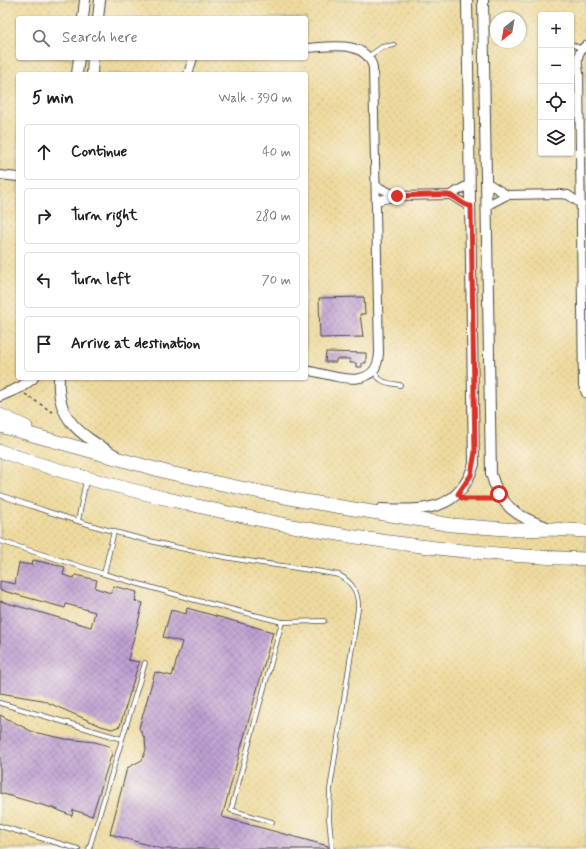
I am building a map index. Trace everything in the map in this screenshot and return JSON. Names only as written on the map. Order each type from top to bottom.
[{"type":"main road","points":[[0,415],[76,446]]},
{"type":"main road","points":[[0,426],[76,446],[128,462],[227,486],[342,508],[452,525],[519,530],[552,529],[586,531]]},
{"type":"main road","points":[[0,451],[86,479],[246,518],[367,540],[490,554],[586,559]]},
{"type":"street","points":[[83,16],[85,0]]},
{"type":"street","points":[[98,16],[100,0]]},
{"type":"street","points":[[342,508],[426,509],[448,501],[458,494],[471,475],[475,452],[467,0]]},
{"type":"street","points":[[483,0],[490,464],[494,485],[508,507],[521,517],[552,529]]},
{"type":"street","points":[[308,48],[349,47],[363,51],[369,56],[373,67],[379,353],[374,370],[370,375],[357,379],[308,370]]},
{"type":"street","points":[[585,49],[579,73],[583,190],[584,385],[586,393]]},
{"type":"street","points":[[77,72],[79,60]]},
{"type":"street","points":[[92,72],[93,60]]},
{"type":"street","points":[[189,72],[192,60]]},
{"type":"street","points":[[0,175],[16,177]]},
{"type":"street","points":[[486,182],[508,195]]},
{"type":"street","points":[[450,195],[470,184]]},
{"type":"street","points":[[376,186],[397,196]]},
{"type":"street","points":[[560,194],[570,190],[583,190]]},
{"type":"street","points":[[486,206],[508,195],[560,194],[583,201]]},
{"type":"street","points":[[376,201],[397,196],[450,195],[466,205],[471,206]]},
{"type":"street","points":[[0,396],[21,387],[30,380]]},
{"type":"street","points":[[59,380],[60,400],[64,411],[73,425],[85,436],[128,462]]},
{"type":"lane","points":[[369,56],[382,47],[394,45]]},
{"type":"lane","points":[[574,45],[585,49]]},
{"type":"lane","points":[[374,370],[382,382],[400,385]]},
{"type":"lane","points":[[78,521],[86,479]]},
{"type":"lane","points":[[0,495],[78,521],[114,531],[218,556],[339,575],[352,585],[359,600],[330,789],[332,849]]},
{"type":"lane","points":[[104,574],[114,531]]},
{"type":"lane","points":[[0,541],[104,574],[195,600],[282,622],[324,621]]},
{"type":"lane","points":[[272,822],[232,812],[231,810],[282,622]]},
{"type":"lane","points":[[89,849],[145,663]]},
{"type":"lane","points":[[0,703],[122,739]]},
{"type":"lane","points":[[0,826],[78,849]]},
{"type":"path","points":[[21,387],[26,396],[52,412],[64,411]]},
{"type":"path","points":[[458,494],[463,499],[492,499],[499,494]]},
{"type":"sand","points":[[0,0],[586,0],[586,849],[0,849]]},
{"type":"building","points":[[364,297],[365,314],[360,314],[363,337],[320,338],[319,298]]},
{"type":"building","points":[[326,352],[366,353],[366,363],[362,363],[362,367],[356,367],[356,363],[350,363],[350,359],[336,359],[336,362],[325,362]]},
{"type":"building","points":[[33,560],[65,567],[63,575],[74,578],[75,575],[97,580],[95,588],[111,593],[113,586],[137,592],[135,601],[143,603],[128,660],[139,662],[120,726],[112,729],[101,726],[42,700],[0,693],[0,601],[91,627],[95,612],[66,604],[65,608],[0,590],[0,581],[15,584],[19,563],[32,565]]},
{"type":"building","points":[[187,608],[273,632],[222,817],[328,846],[328,849],[162,849],[110,834],[127,768],[142,760],[146,750],[145,739],[139,728],[155,672],[172,676],[182,642],[163,637],[171,610],[186,614]]},
{"type":"building","points":[[0,715],[33,732],[66,739],[95,742],[109,746],[112,753],[92,816],[73,810],[72,816],[56,809],[0,793]]},
{"type":"route","points":[[397,196],[450,195],[454,196],[466,205],[471,206],[475,452],[471,475],[466,485],[458,494],[463,499],[492,499],[499,494]]}]
